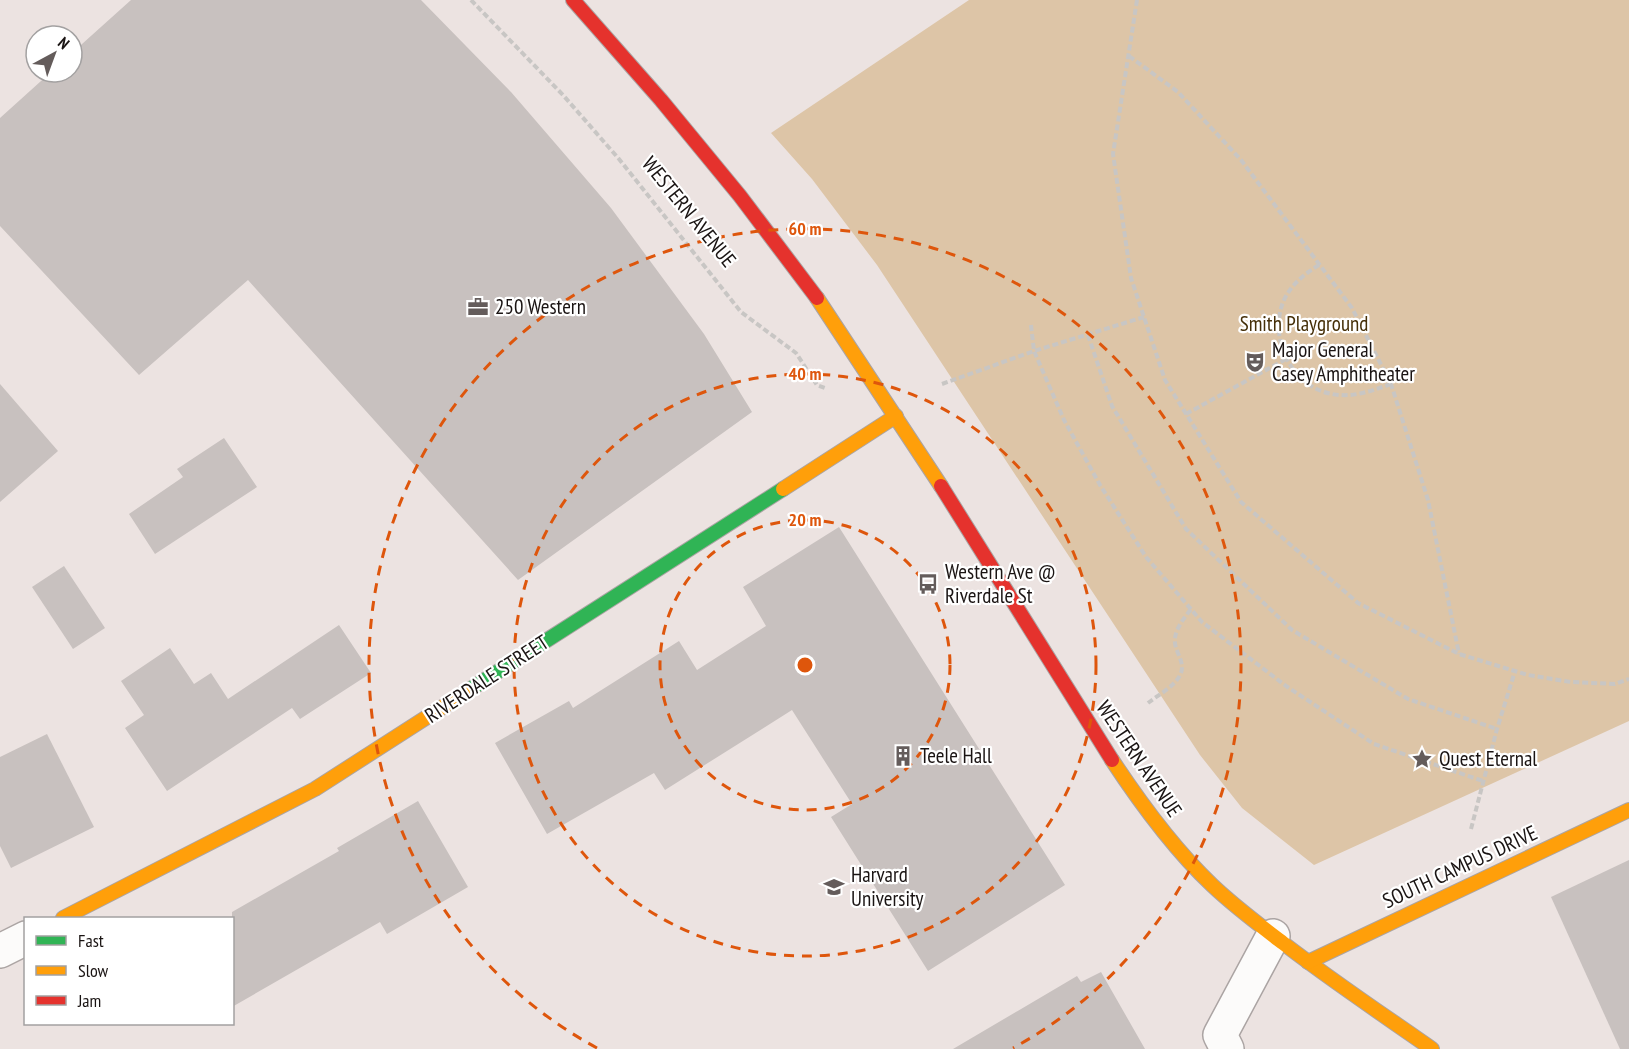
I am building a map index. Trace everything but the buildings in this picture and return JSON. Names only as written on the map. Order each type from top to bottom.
[{"type":"main road","name":"WESTERN AVENUE","points":[[573,0],[662,100],[811,288],[896,416],[1134,794],[1183,855],[1211,884],[1273,936],[1432,1049]]},
{"type":"main road","name":"RIVERDALE STREET","points":[[65,917],[315,789],[896,416]]},
{"type":"main road","name":"SOUTH CAMPUS DRIVE","points":[[1308,962],[1629,810]]},
{"type":"street","points":[[1227,1049],[1221,1035],[1273,936]]},
{"type":"street","points":[[0,951],[24,939]]},
{"type":"path","name":"WESTERN AVENUE","points":[[471,0],[562,95],[619,159],[741,312],[796,353],[818,385],[827,389]]},
{"type":"path","points":[[1137,0],[1113,154],[1131,278],[1165,380],[1241,502],[1358,603],[1460,654],[1528,675],[1571,682],[1615,684],[1629,679]]},
{"type":"path","points":[[1129,56],[1178,92],[1233,152],[1352,308],[1391,384],[1428,500],[1460,654]]},
{"type":"path","points":[[1319,265],[1295,284],[1282,303],[1278,326],[1281,349],[1292,370],[1309,385],[1330,394],[1354,395],[1391,384]]},
{"type":"path","points":[[942,384],[1034,351],[1143,317]]},
{"type":"path","points":[[1031,325],[1034,351],[1064,420],[1100,484],[1146,557],[1202,622],[1286,686],[1374,744],[1483,781]]},
{"type":"path","points":[[1088,335],[1112,406],[1186,529],[1292,630],[1408,699],[1497,729]]},
{"type":"path","points":[[1186,414],[1286,359]]},
{"type":"path","points":[[1148,703],[1180,675],[1183,666],[1175,648],[1174,638],[1191,609]]},
{"type":"path","points":[[1471,829],[1515,671]]},
{"type":"green space","name":"Smith Playground","points":[[969,0],[1629,0],[1629,721],[1314,865],[1242,808],[1200,755],[877,265],[812,179],[771,133]]},
{"type":"traffic: fast","points":[[466,692],[783,489]]},
{"type":"traffic: slow","points":[[817,298],[941,486]]},
{"type":"traffic: slow","points":[[783,489],[896,416]]},
{"type":"traffic: slow","points":[[65,917],[315,789],[466,692]]},
{"type":"traffic: slow","points":[[1112,760],[1171,841],[1220,893],[1301,957],[1432,1049]]},
{"type":"traffic: slow","points":[[1308,962],[1629,810]]},
{"type":"traffic: jam","points":[[573,0],[661,100],[740,196],[817,298]]},
{"type":"traffic: jam","points":[[941,486],[1112,760]]},
{"type":"place","name":"250 Western","points":[[478,307]]},
{"type":"place","name":"Major General Casey Amphitheater","points":[[1255,362]]},
{"type":"place","name":"Western Ave @ Riverdale St","points":[[928,584]]},
{"type":"place","name":"Teele Hall","points":[[903,756]]},
{"type":"place","name":"Quest Eternal","points":[[1422,759]]},
{"type":"place","name":"Harvard University","points":[[834,887]]}]
